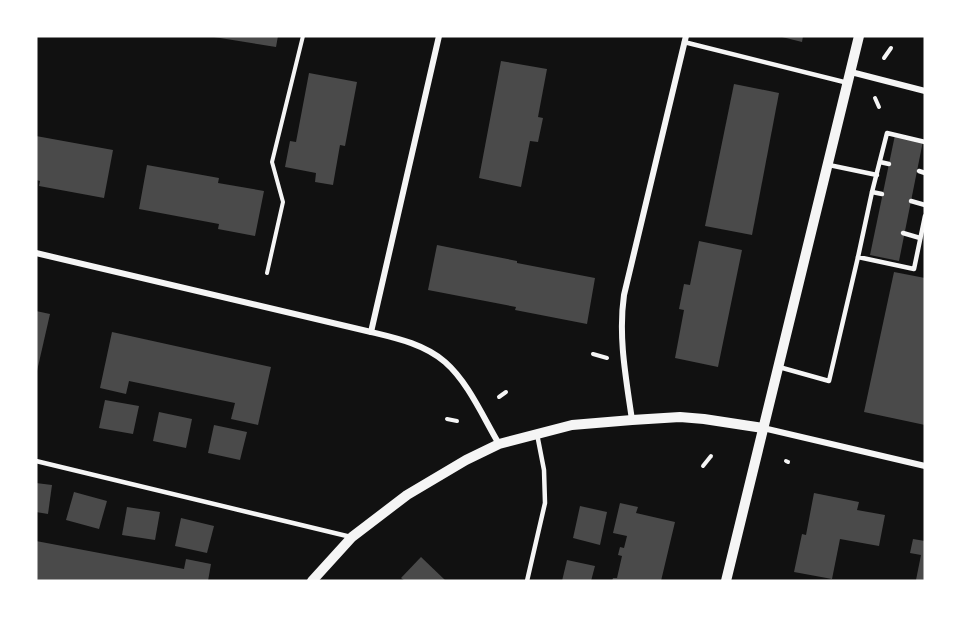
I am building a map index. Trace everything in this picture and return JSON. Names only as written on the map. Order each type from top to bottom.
[{"type":"street","points":[[371,332],[439,36]]},
{"type":"street","points":[[726,581],[859,36]]},
{"type":"street","points":[[632,420],[623,361],[622,308],[626,282],[685,39]]},
{"type":"street","points":[[849,77],[925,91]]},
{"type":"street","points":[[36,253],[397,338],[416,345],[444,362],[461,380],[499,444]]},
{"type":"street","points":[[312,581],[352,537],[407,495],[466,460],[499,444],[572,425],[680,417],[704,419],[793,434],[925,466]]},
{"type":"lane","points":[[685,39],[849,77]]},
{"type":"lane","points":[[779,367],[829,381],[887,133],[925,142]]},
{"type":"lane","points":[[880,162],[889,164]]},
{"type":"lane","points":[[828,164],[877,175]]},
{"type":"lane","points":[[873,192],[882,194]]},
{"type":"lane","points":[[911,201],[925,205]]},
{"type":"lane","points":[[858,257],[914,269],[925,216]]},
{"type":"lane","points":[[866,223],[874,226]]},
{"type":"lane","points":[[903,233],[920,238]]},
{"type":"lane","points":[[527,581],[545,503],[544,470],[537,434]]},
{"type":"lane","points":[[36,461],[352,537]]},
{"type":"path","points":[[267,273],[283,202],[272,162],[303,36]]},
{"type":"path","points":[[884,58],[891,48]]},
{"type":"path","points":[[875,98],[879,107]]},
{"type":"path","points":[[593,354],[607,358]]},
{"type":"path","points":[[499,397],[506,392]]},
{"type":"path","points":[[447,419],[457,421]]},
{"type":"path","points":[[703,466],[711,456]]},
{"type":"building","points":[[214,36],[278,36],[276,47]]},
{"type":"building","points":[[778,36],[803,36],[802,42]]},
{"type":"building","points":[[501,61],[547,69],[538,117],[543,118],[538,142],[530,141],[521,187],[479,178]]},
{"type":"building","points":[[309,73],[357,82],[345,146],[340,145],[333,185],[315,182],[316,173],[285,167],[290,141],[296,142]]},
{"type":"building","points":[[734,84],[779,93],[752,235],[705,226]]},
{"type":"building","points":[[895,135],[923,141],[899,261],[870,255]]},
{"type":"building","points":[[36,136],[113,150],[104,198],[39,186],[40,181],[36,180]]},
{"type":"building","points":[[147,165],[219,178],[218,183],[264,191],[255,236],[218,229],[219,224],[139,209]]},
{"type":"building","points":[[699,241],[742,250],[718,367],[675,358],[684,310],[679,309],[684,284],[690,285]]},
{"type":"building","points":[[437,245],[595,278],[587,324],[428,290]]},
{"type":"building","points":[[894,272],[925,278],[925,425],[864,412]]},
{"type":"building","points":[[36,311],[50,314],[37,371],[36,371]]},
{"type":"building","points":[[112,332],[271,367],[258,425],[231,419],[235,403],[129,381],[126,394],[100,388]]},
{"type":"building","points":[[105,400],[139,406],[133,434],[99,428]]},
{"type":"building","points":[[159,412],[192,419],[186,448],[153,441]]},
{"type":"building","points":[[214,425],[247,432],[240,460],[208,453]]},
{"type":"building","points":[[36,483],[52,485],[48,514],[36,512]]},
{"type":"building","points":[[74,492],[107,501],[99,529],[66,520]]},
{"type":"building","points":[[814,493],[859,502],[857,510],[885,515],[879,546],[840,539],[832,579],[794,572],[802,534],[806,535]]},
{"type":"building","points":[[620,503],[638,507],[636,513],[675,522],[661,581],[612,581],[613,578],[617,578],[622,556],[618,555],[620,547],[624,548],[627,536],[613,533]]},
{"type":"building","points":[[580,506],[607,512],[600,545],[573,538]]},
{"type":"building","points":[[127,507],[160,512],[155,540],[122,535]]},
{"type":"building","points":[[181,518],[214,526],[207,553],[175,546]]},
{"type":"building","points":[[913,539],[925,541],[925,581],[916,580],[921,555],[910,553]]},
{"type":"building","points":[[36,541],[184,569],[186,559],[211,564],[208,581],[36,581]]},
{"type":"building","points":[[421,557],[446,581],[405,581],[401,578]]},
{"type":"building","points":[[567,560],[595,566],[591,581],[562,581]]}]
